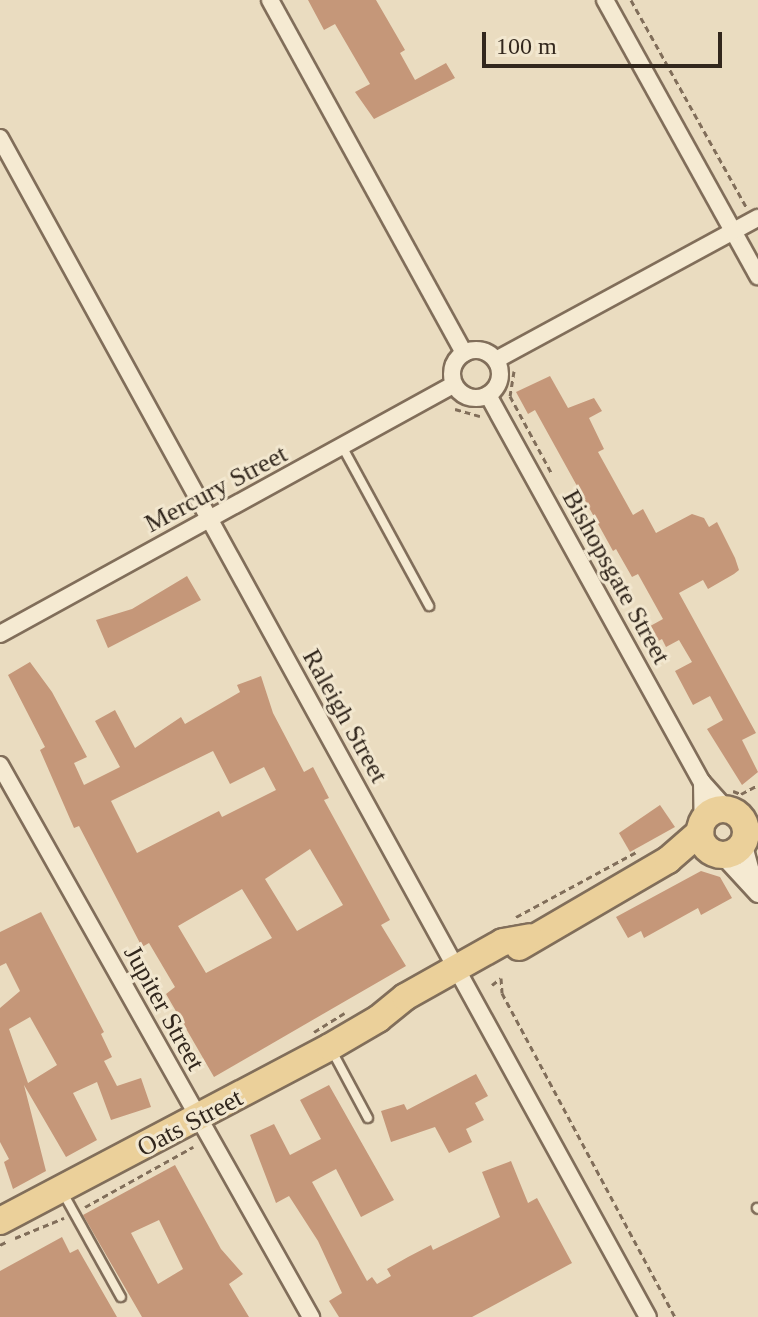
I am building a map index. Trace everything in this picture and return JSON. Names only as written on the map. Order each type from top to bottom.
[{"type":"main road","name":"Oats Street","points":[[0,1221],[68,1203],[199,1118],[378,1019],[405,997],[460,975],[730,828]]},
{"type":"street","points":[[270,0],[464,353]]},
{"type":"street","points":[[605,0],[758,276]]},
{"type":"street","name":"Raleigh Street","points":[[0,138],[648,1317]]},
{"type":"street","points":[[496,360],[733,230],[752,212]]},
{"type":"street","points":[[478,350],[496,360],[500,375],[488,395],[472,398],[453,385],[454,363],[464,353],[478,350]]},
{"type":"street","name":"Mercury Street","points":[[0,634],[453,385]]},
{"type":"street","name":"Bishopsgate Street","points":[[488,395],[730,828],[757,892]]},
{"type":"street","name":"Jupiter Street","points":[[0,765],[311,1317]]},
{"type":"street","name":"Bishopsgate Street","points":[[702,782],[730,828],[757,892]]},
{"type":"lane","points":[[343,448],[429,606]]},
{"type":"lane","points":[[330,1047],[368,1118]]},
{"type":"lane","points":[[68,1203],[121,1297]]},
{"type":"path","points":[[631,0],[752,212]]},
{"type":"path","points":[[510,396],[514,371]]},
{"type":"path","points":[[455,409],[478,414]]},
{"type":"path","points":[[505,924],[637,852]]},
{"type":"path","points":[[492,985],[501,978],[502,993],[675,1317]]},
{"type":"path","points":[[0,1245],[68,1203],[193,1147]]},
{"type":"building","points":[[308,0],[376,0],[405,50],[400,53],[415,80],[446,63],[455,78],[374,119],[355,92],[370,84],[335,24],[324,30]]},
{"type":"building","points":[[550,376],[568,408],[594,398],[602,411],[589,418],[604,449],[598,452],[633,515],[643,509],[656,533],[692,514],[704,518],[709,527],[717,522],[735,558],[739,570],[734,574],[708,589],[703,580],[679,593],[756,733],[742,740],[758,772],[742,785],[707,729],[723,720],[710,696],[693,705],[675,671],[692,662],[679,640],[666,647],[662,639],[651,645],[643,630],[663,619],[638,574],[632,577],[616,549],[613,551],[535,410],[528,414],[516,392]]},
{"type":"building","points":[[187,576],[201,600],[108,648],[96,620],[132,609]]},
{"type":"building","points":[[30,662],[52,692],[87,757],[74,763],[84,785],[120,767],[95,721],[115,710],[135,748],[181,717],[185,724],[240,692],[237,685],[261,676],[273,713],[304,772],[313,767],[329,798],[324,800],[390,920],[381,925],[406,966],[214,1077],[166,994],[175,987],[149,943],[142,947],[79,826],[74,828],[40,750],[45,747],[8,675]],"holes":[[[213,751],[230,784],[264,767],[276,790],[222,817],[219,811],[137,853],[111,801]],[[310,849],[343,905],[297,931],[265,879]],[[242,889],[272,938],[206,973],[178,926]]]},
{"type":"building","points":[[660,805],[675,827],[630,852],[619,833]]},
{"type":"building","points":[[701,871],[720,877],[732,898],[701,915],[698,908],[644,938],[641,931],[628,938],[616,917]]},
{"type":"building","points":[[41,912],[104,1032],[101,1034],[112,1057],[104,1061],[117,1086],[141,1078],[151,1107],[111,1120],[97,1082],[73,1093],[97,1140],[66,1157],[24,1085],[46,1171],[13,1189],[4,1162],[9,1159],[0,1142],[0,1008],[20,991],[6,963],[0,966],[0,932]],"holes":[[[30,1017],[57,1065],[28,1083],[9,1029]]]},
{"type":"building","points":[[476,1074],[488,1096],[475,1103],[484,1120],[466,1129],[472,1142],[449,1153],[435,1127],[391,1142],[381,1111],[404,1104],[407,1110]]},
{"type":"building","points":[[329,1085],[394,1200],[361,1217],[336,1169],[312,1182],[367,1281],[372,1277],[377,1284],[391,1276],[387,1269],[408,1257],[431,1245],[433,1250],[500,1217],[482,1172],[511,1161],[528,1203],[537,1198],[572,1263],[472,1317],[339,1317],[329,1301],[342,1293],[318,1241],[289,1196],[276,1203],[250,1135],[274,1124],[290,1155],[321,1139],[300,1100]]},
{"type":"building","points":[[175,1165],[221,1249],[243,1274],[229,1284],[249,1317],[142,1317],[83,1215]],"holes":[[[159,1220],[183,1269],[158,1284],[131,1233]]]},
{"type":"building","points":[[62,1237],[70,1253],[78,1249],[117,1317],[0,1317],[0,1271]]}]
